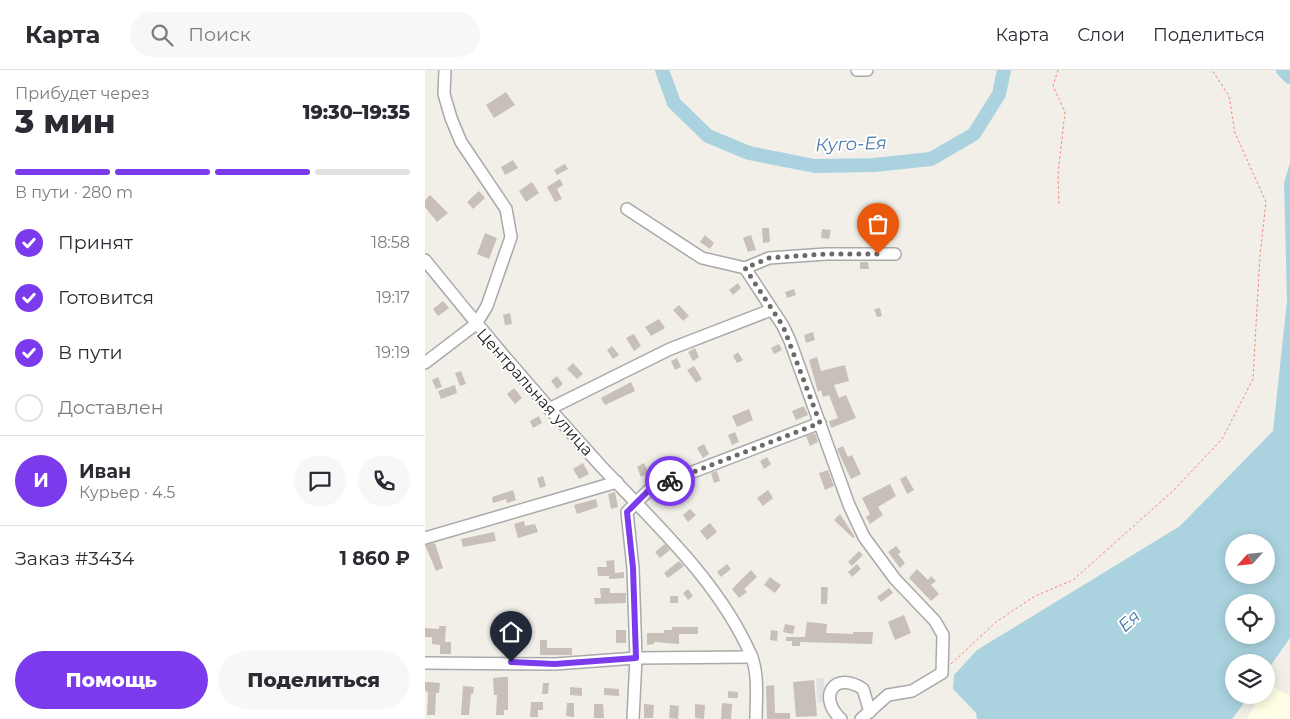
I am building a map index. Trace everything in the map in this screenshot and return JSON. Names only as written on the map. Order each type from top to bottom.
[{"type":"street","points":[[425,260],[476,324],[487,306],[511,236],[506,209],[461,142],[451,118],[444,94],[445,70]]},
{"type":"street","points":[[857,70],[867,70]]},
{"type":"street","points":[[627,209],[702,258],[745,268],[769,258],[826,254],[895,254]]},
{"type":"street","points":[[745,268],[783,326],[790,341],[849,504],[864,537],[895,579],[935,621],[943,635],[942,673],[912,691],[888,695],[865,716]]},
{"type":"street","points":[[549,409],[670,350],[771,310]]},
{"type":"street","name":"Центральная улица","points":[[425,362],[476,324],[549,409],[638,502],[711,587],[752,658],[755,674],[756,719]]},
{"type":"street","points":[[633,719],[636,658],[633,568],[627,512],[651,488],[820,423]]},
{"type":"street","points":[[425,538],[617,482]]},
{"type":"street","points":[[425,663],[555,664],[636,658],[752,658]]},
{"type":"street","points":[[841,719],[831,710],[829,698],[833,687],[842,681],[852,682],[863,689],[865,716]]},
{"type":"path","points":[[1058,70],[1053,86],[1065,112],[1058,174],[1059,205]]},
{"type":"path","points":[[942,673],[996,622],[1035,596],[1073,580],[1173,491],[1222,439],[1253,379],[1260,255],[1266,202],[1235,133],[1229,96],[1213,70]]},
{"type":"shaded area","points":[[816,678],[824,678],[826,702],[818,703]]},
{"type":"shaded area","points":[[1275,688],[1290,696],[1290,719],[1247,719],[1255,704],[1275,704]]},
{"type":"water","name":"Ея","points":[[1290,163],[1290,638],[1275,659],[1275,654],[1225,654],[1225,704],[1243,704],[1232,719],[977,719],[976,713],[953,689],[954,675],[977,650],[1180,526],[1273,431],[1287,301],[1284,183]]},
{"type":"building","points":[[506,92],[515,105],[494,118],[486,105]]},
{"type":"building","points":[[513,160],[518,168],[505,175],[501,167]]},
{"type":"building","points":[[565,164],[568,169],[557,175],[554,170]]},
{"type":"building","points":[[560,179],[563,185],[557,189],[562,199],[555,202],[547,187]]},
{"type":"building","points":[[532,182],[539,193],[526,202],[519,191]]},
{"type":"building","points":[[479,191],[485,198],[473,209],[467,202]]},
{"type":"building","points":[[430,195],[448,213],[437,222],[425,207],[425,200]]},
{"type":"building","points":[[762,228],[769,228],[770,242],[763,243]]},
{"type":"building","points":[[822,229],[831,230],[829,239],[821,238]]},
{"type":"building","points":[[875,232],[894,233],[893,240],[882,240],[882,244],[875,244]]},
{"type":"building","points":[[485,233],[497,238],[489,259],[477,254]]},
{"type":"building","points":[[705,235],[714,243],[710,249],[700,242]]},
{"type":"building","points":[[751,235],[756,250],[748,252],[743,238]]},
{"type":"building","points":[[860,262],[868,262],[869,269],[860,269]]},
{"type":"building","points":[[738,283],[741,288],[733,295],[729,290]]},
{"type":"building","points":[[794,289],[796,295],[787,298],[785,292]]},
{"type":"building","points":[[443,301],[449,308],[438,316],[433,309]]},
{"type":"building","points":[[679,305],[689,316],[683,321],[673,310]]},
{"type":"building","points":[[880,308],[882,316],[877,317],[874,309]]},
{"type":"building","points":[[510,313],[512,324],[505,325],[503,315]]},
{"type":"building","points":[[659,319],[665,328],[651,336],[645,327]]},
{"type":"building","points":[[813,332],[815,340],[806,343],[804,335]]},
{"type":"building","points":[[634,334],[641,346],[634,351],[626,338]]},
{"type":"building","points":[[779,344],[782,350],[774,354],[771,348]]},
{"type":"building","points":[[612,346],[619,355],[613,359],[607,350]]},
{"type":"building","points":[[695,348],[699,357],[693,361],[688,352]]},
{"type":"building","points":[[738,352],[743,360],[737,363],[733,356]]},
{"type":"building","points":[[817,357],[821,371],[845,365],[849,381],[834,385],[839,398],[846,395],[856,418],[831,428],[829,421],[838,418],[829,395],[823,397],[821,390],[818,392],[809,360]]},
{"type":"building","points":[[677,358],[681,367],[675,370],[671,361]]},
{"type":"building","points":[[573,363],[583,374],[577,379],[567,369]]},
{"type":"building","points":[[694,366],[702,379],[696,383],[687,370]]},
{"type":"building","points":[[461,371],[466,384],[460,386],[455,373]]},
{"type":"building","points":[[557,376],[563,384],[557,389],[551,381]]},
{"type":"building","points":[[438,377],[442,387],[436,389],[432,380]]},
{"type":"building","points":[[631,382],[635,391],[605,405],[601,398]]},
{"type":"building","points":[[455,385],[457,393],[441,399],[438,391]]},
{"type":"building","points":[[514,388],[522,398],[515,404],[507,394]]},
{"type":"building","points":[[804,406],[808,415],[796,420],[792,411]]},
{"type":"building","points":[[749,409],[753,420],[737,427],[732,416]]},
{"type":"building","points":[[539,416],[542,423],[533,428],[530,421]]},
{"type":"building","points":[[735,432],[739,442],[732,445],[728,435]]},
{"type":"building","points":[[815,433],[818,442],[810,446],[806,436]]},
{"type":"building","points":[[704,444],[709,454],[703,458],[697,448]]},
{"type":"building","points":[[843,446],[848,457],[852,455],[861,474],[851,479],[837,449]]},
{"type":"building","points":[[767,457],[771,464],[764,469],[760,461]]},
{"type":"building","points":[[583,463],[589,474],[579,479],[573,469]]},
{"type":"building","points":[[644,463],[649,473],[641,477],[637,467]]},
{"type":"building","points":[[828,470],[834,486],[825,490],[819,473]]},
{"type":"building","points":[[717,471],[720,481],[714,483],[711,473]]},
{"type":"building","points":[[543,476],[546,486],[540,488],[537,478]]},
{"type":"building","points":[[906,476],[914,490],[907,494],[900,479]]},
{"type":"building","points":[[890,484],[896,496],[878,507],[883,515],[870,524],[866,517],[870,514],[862,498]]},
{"type":"building","points":[[513,490],[516,500],[507,503],[506,499],[493,503],[492,497]]},
{"type":"building","points":[[768,490],[773,498],[763,506],[757,498]]},
{"type":"building","points":[[615,492],[618,507],[611,509],[608,494]]},
{"type":"building","points":[[596,499],[598,507],[577,514],[574,505]]},
{"type":"building","points":[[690,509],[696,515],[688,522],[683,515]]},
{"type":"building","points":[[840,514],[855,537],[853,538],[834,520]]},
{"type":"building","points":[[524,521],[525,526],[535,524],[538,532],[518,538],[514,524]]},
{"type":"building","points":[[710,523],[717,532],[707,540],[700,531]]},
{"type":"building","points":[[494,532],[496,541],[463,547],[461,539]]},
{"type":"building","points":[[435,543],[443,568],[436,571],[425,545]]},
{"type":"building","points":[[665,544],[670,550],[660,558],[655,552]]},
{"type":"building","points":[[896,546],[901,552],[898,554],[905,563],[900,568],[888,552]]},
{"type":"building","points":[[859,551],[863,555],[852,566],[848,562]]},
{"type":"building","points":[[614,560],[615,573],[624,572],[624,578],[609,579],[609,576],[598,576],[597,567],[607,567],[606,561]]},
{"type":"building","points":[[679,561],[684,566],[668,578],[664,573]]},
{"type":"building","points":[[727,564],[731,569],[721,577],[717,572]]},
{"type":"building","points":[[857,564],[861,569],[852,577],[848,572]]},
{"type":"building","points":[[917,569],[928,580],[931,576],[936,581],[931,585],[939,594],[931,601],[909,578]]},
{"type":"building","points":[[751,570],[757,577],[744,589],[747,592],[739,598],[732,589]]},
{"type":"building","points":[[770,577],[781,585],[775,593],[764,585]]},
{"type":"building","points":[[821,587],[828,587],[827,604],[821,604]]},
{"type":"building","points":[[600,588],[610,588],[610,593],[626,593],[626,603],[595,604],[594,598],[601,598]]},
{"type":"building","points":[[889,588],[893,593],[881,602],[877,597]]},
{"type":"building","points":[[688,589],[693,596],[688,600],[683,593]]},
{"type":"building","points":[[670,596],[678,596],[678,603],[670,603]]},
{"type":"building","points":[[904,615],[911,633],[895,640],[888,622]]},
{"type":"building","points":[[807,622],[827,624],[826,633],[853,634],[853,632],[873,632],[872,644],[800,642],[800,646],[792,646],[792,641],[786,641],[786,637],[805,637]]},
{"type":"building","points":[[785,624],[795,626],[793,634],[783,632]]},
{"type":"building","points":[[439,626],[446,626],[445,642],[451,642],[451,654],[440,654],[440,645],[432,644],[432,637],[425,637],[425,628],[439,629]]},
{"type":"building","points":[[672,627],[698,627],[698,634],[679,634],[679,644],[654,642],[654,644],[647,645],[647,633],[664,633],[664,630],[672,630]]},
{"type":"building","points":[[616,630],[626,630],[626,643],[616,643]]},
{"type":"building","points":[[771,630],[778,631],[777,641],[770,640]]},
{"type":"building","points":[[540,640],[547,640],[547,648],[572,648],[572,655],[540,655]]},
{"type":"building","points":[[508,677],[508,710],[504,710],[504,715],[496,715],[497,695],[494,695],[493,678]]},
{"type":"building","points":[[814,680],[817,716],[796,717],[793,682]]},
{"type":"building","points":[[425,682],[440,683],[439,693],[436,693],[435,715],[427,715],[428,693],[425,690]]},
{"type":"building","points":[[543,683],[549,683],[548,694],[542,694]]},
{"type":"building","points":[[774,685],[775,713],[790,713],[790,719],[767,719],[766,686]]},
{"type":"building","points":[[463,686],[474,687],[473,694],[471,694],[469,715],[461,715]]},
{"type":"building","points":[[570,687],[582,688],[582,696],[570,695]]},
{"type":"building","points":[[604,688],[619,689],[619,696],[604,695]]},
{"type":"building","points":[[728,691],[738,692],[738,698],[728,698]]},
{"type":"building","points":[[531,702],[543,702],[543,710],[538,710],[538,717],[530,717]]},
{"type":"building","points":[[567,703],[574,703],[574,717],[566,716]]},
{"type":"building","points":[[722,703],[732,704],[731,719],[721,719]]},
{"type":"building","points":[[594,704],[603,704],[604,718],[594,718]]},
{"type":"building","points":[[644,704],[654,705],[653,718],[644,718]]},
{"type":"building","points":[[695,704],[705,705],[704,719],[695,718]]},
{"type":"building","points":[[670,705],[679,706],[678,719],[669,718]]},
{"type":"waterway","name":"Куго-Ея","points":[[662,70],[674,103],[708,136],[749,153],[815,166],[874,165],[931,159],[974,134],[999,94],[1004,70]]},
{"type":"waterway","name":"Куго-Ея","points":[[1283,70],[1290,77]]},
{"type":"way so far","points":[[670,481],[820,423],[783,326],[745,268],[769,258],[826,254],[878,254]]},
{"type":"route","points":[[511,662],[555,664],[636,658],[633,568],[627,512],[651,488],[670,481]]}]
